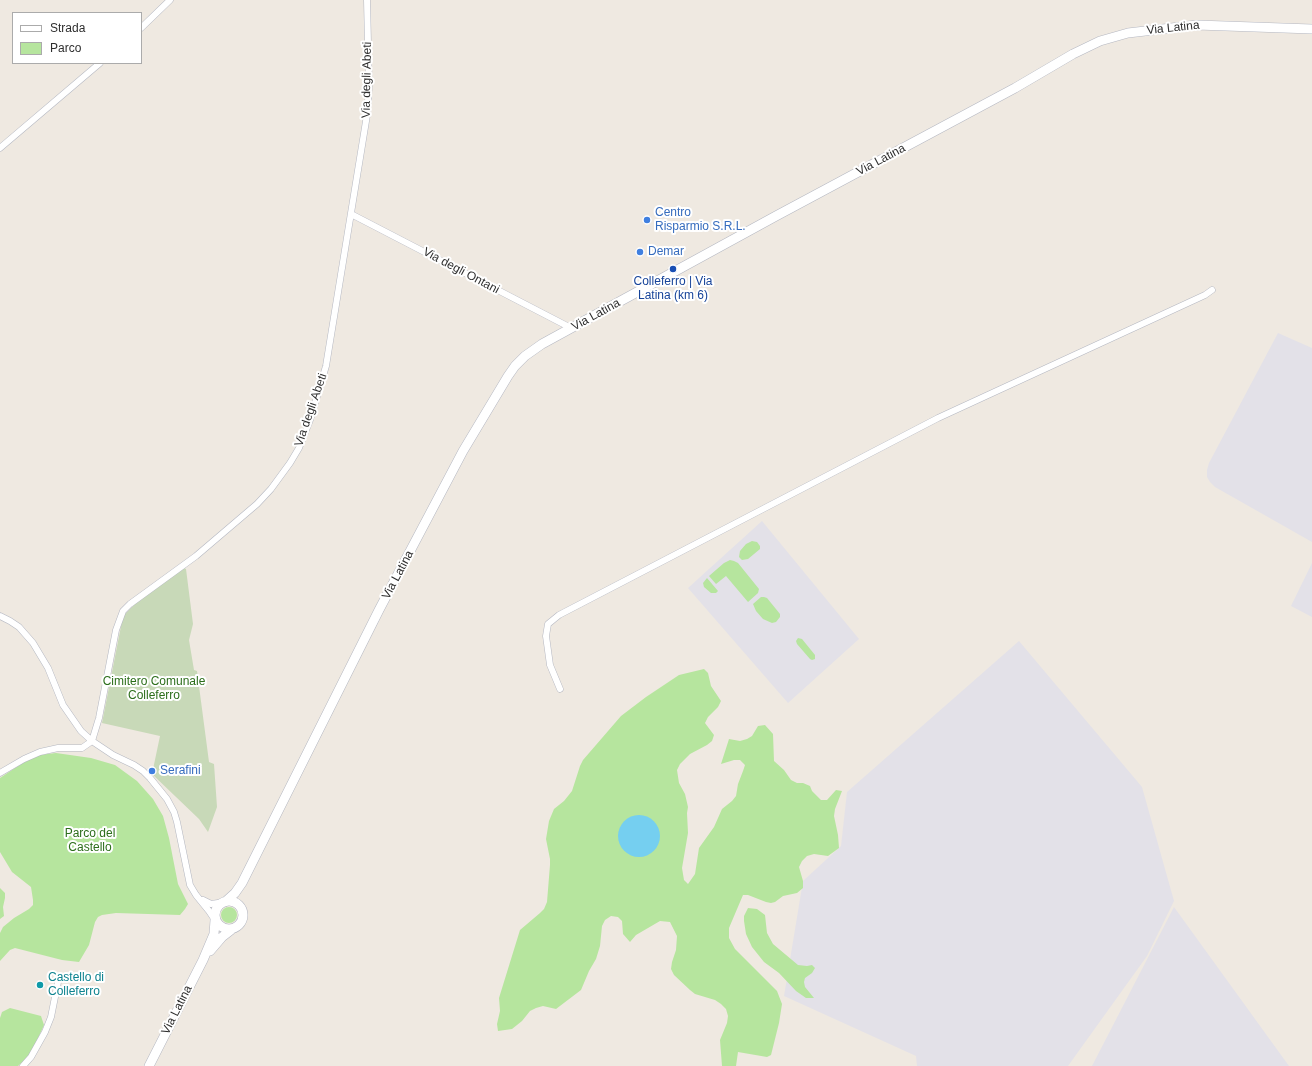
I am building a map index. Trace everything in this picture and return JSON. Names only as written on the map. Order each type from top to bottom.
[{"type":"main road","name":"Via Latina","points":[[150,1064],[203,960],[214,934],[216,909],[239,888],[380,610],[473,432],[508,376],[520,361],[537,348],[571,328],[1100,41],[1128,33],[1197,25],[1312,29]]},
{"type":"main road","name":"Via Latina","points":[[203,960],[222,937],[242,922],[244,914],[241,908],[241,896],[248,870]]},
{"type":"main road","points":[[225,902],[234,902],[241,908]]},
{"type":"main road","points":[[216,920],[221,928],[230,930]]},
{"type":"street","points":[[142,27],[170,0]]},
{"type":"street","name":"Via degli Abeti","points":[[92,741],[97,724],[114,637],[123,611],[130,604],[196,556],[257,504],[271,489],[290,463],[298,449],[310,420],[326,366],[368,107],[367,0]]},
{"type":"street","points":[[0,148],[99,64]]},
{"type":"street","name":"Via degli Ontani","points":[[351,214],[571,328]]},
{"type":"street","points":[[560,689],[550,666],[546,636],[548,624],[556,617],[938,418],[1205,295],[1212,290]]},
{"type":"street","points":[[0,616],[15,624],[33,643],[46,664],[66,710],[81,731],[92,741],[113,755],[143,771],[167,799],[175,816],[189,882],[196,895],[216,920]]},
{"type":"street","points":[[0,773],[24,759],[40,752],[58,748],[84,747],[92,741]]},
{"type":"street","points":[[196,895],[209,904],[225,902]]},
{"type":"street","points":[[23,1066],[31,1057],[45,1032],[51,1017],[58,982]]},
{"type":"shaded area","points":[[1278,333],[1312,348],[1312,542],[1215,487],[1207,477],[1209,463]]},
{"type":"shaded area","points":[[762,521],[859,639],[788,703],[688,588]]},
{"type":"shaded area","points":[[1312,563],[1312,617],[1291,606]]},
{"type":"shaded area","points":[[1019,641],[1142,787],[1174,901],[1147,956],[1068,1066],[917,1066],[916,1056],[784,996],[803,881],[841,846],[847,792]]},
{"type":"shaded area","points":[[1174,907],[1289,1066],[1092,1066]]},
{"type":"green space","points":[[752,541],[757,542],[760,549],[748,559],[742,560],[739,557],[740,551],[746,544]]},
{"type":"green space","points":[[730,560],[738,563],[759,589],[758,593],[748,602],[726,576],[716,584],[709,576],[724,563]]},
{"type":"green space","name":"Cimitero Comunale Colleferro","points":[[184,568],[186,569],[193,624],[189,640],[194,670],[197,671],[209,762],[214,764],[217,807],[208,832],[199,819],[152,774],[160,736],[102,723],[123,616],[137,602]]},
{"type":"green space","points":[[707,578],[718,591],[716,593],[711,593],[704,587],[703,583]]},
{"type":"green space","points":[[761,597],[767,598],[780,614],[780,617],[776,622],[772,623],[763,619],[756,611],[753,604]]},
{"type":"green space","points":[[798,638],[802,639],[815,655],[815,659],[810,659],[797,644],[796,641]]},
{"type":"green space","points":[[704,669],[708,673],[711,686],[721,701],[705,723],[714,735],[712,741],[690,754],[680,764],[677,770],[679,783],[685,794],[688,807],[688,833],[682,868],[684,880],[688,884],[695,874],[699,848],[714,827],[722,809],[736,796],[738,784],[745,765],[740,760],[734,760],[721,764],[729,739],[740,741],[747,739],[752,736],[758,726],[765,725],[773,734],[774,761],[784,770],[791,780],[810,786],[812,791],[821,800],[827,800],[836,790],[842,791],[834,816],[839,848],[828,856],[814,854],[807,856],[802,861],[799,867],[803,881],[803,888],[797,893],[783,896],[771,903],[748,895],[743,895],[729,928],[729,938],[735,949],[777,991],[782,1004],[771,1055],[767,1057],[738,1052],[736,1066],[722,1066],[720,1040],[727,1023],[728,1016],[726,1009],[715,1000],[695,994],[674,975],[671,969],[676,950],[677,936],[670,922],[660,921],[636,935],[630,942],[623,934],[622,921],[618,917],[611,916],[605,920],[602,926],[600,946],[596,959],[581,990],[556,1009],[543,1006],[536,1008],[530,1011],[522,1021],[512,1029],[498,1031],[497,1024],[500,1011],[499,998],[520,930],[544,909],[547,902],[550,859],[546,839],[549,821],[554,809],[564,801],[572,791],[583,760],[621,716],[679,675]]},
{"type":"green space","name":"Parco del Castello","points":[[56,753],[91,758],[115,765],[137,781],[153,799],[163,816],[178,884],[188,904],[180,915],[116,913],[98,917],[95,922],[89,945],[79,962],[62,960],[15,948],[10,950],[0,961],[0,933],[3,927],[29,909],[33,905],[33,900],[31,887],[12,872],[0,852],[0,778],[24,762],[39,755]]},
{"type":"green space","points":[[0,888],[5,893],[5,898],[3,907],[4,916],[0,919]]},
{"type":"green space","points":[[226,907],[232,907],[237,912],[235,921],[232,923],[226,923],[221,918],[221,912]]},
{"type":"green space","points":[[748,908],[757,909],[765,915],[767,933],[773,944],[798,965],[812,965],[815,968],[812,973],[805,978],[804,982],[805,987],[814,998],[806,998],[796,991],[779,973],[764,962],[752,947],[746,934],[744,921],[744,916]]},
{"type":"green space","points":[[10,1008],[41,1016],[44,1025],[27,1058],[18,1066],[0,1066],[0,1018],[2,1012]]},
{"type":"water","points":[[635,815],[643,815],[651,818],[657,824],[660,836],[657,848],[651,854],[643,857],[635,857],[627,854],[621,848],[618,840],[618,832],[621,824],[627,818]]},
{"type":"place","name":"Centro Risparmio S.R.L.","points":[[647,220]]},
{"type":"place","name":"Demar","points":[[640,252]]},
{"type":"place","name":"Colleferro | Via Latina (km 6)","points":[[673,269]]},
{"type":"place","name":"Serafini","points":[[152,771]]},
{"type":"place","name":"Castello di Colleferro","points":[[40,985]]}]
